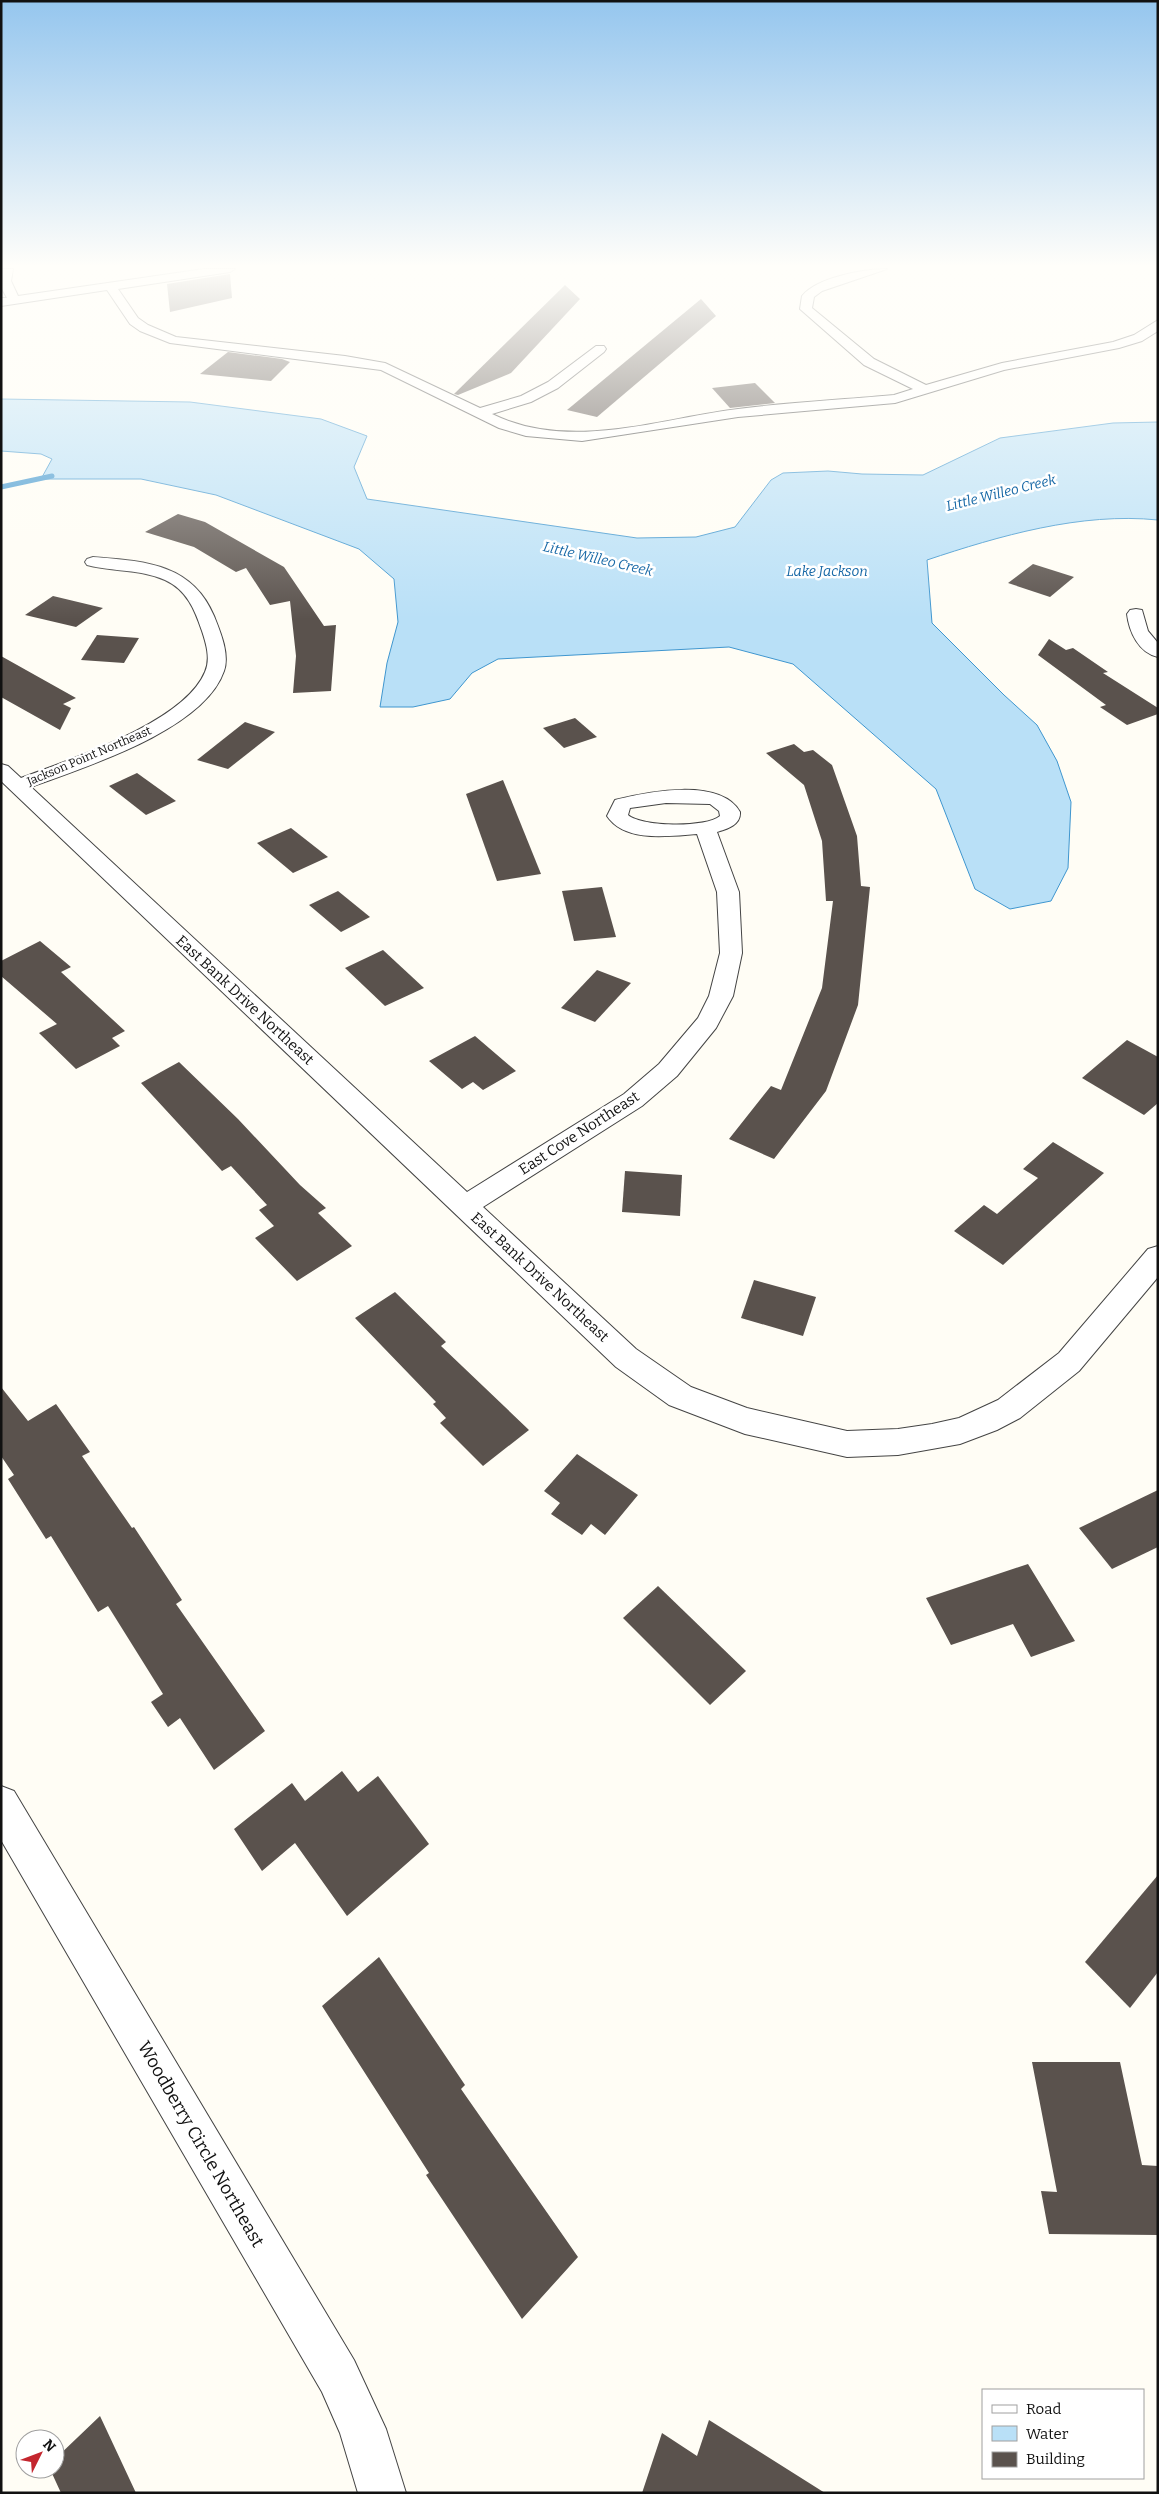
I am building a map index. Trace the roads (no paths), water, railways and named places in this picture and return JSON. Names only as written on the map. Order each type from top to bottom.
[{"type":"street","points":[[423,385],[504,425],[526,432],[582,437],[738,413],[896,399],[945,385]]},
{"type":"street","points":[[479,413],[526,399],[552,385]]},
{"type":"street","points":[[916,385],[927,391]]},
{"type":"street","name":"Jackson Point Northeast","points":[[10,778],[124,743],[156,727],[191,703],[203,691],[214,672],[216,654],[212,634],[197,596],[186,585],[143,566],[94,562]]},
{"type":"street","points":[[1136,614],[1137,628],[1144,642],[1158,652]]},
{"type":"street","name":"East Bank Drive Northeast","points":[[10,778],[626,1358],[680,1396],[745,1422],[847,1444],[898,1442],[932,1437],[960,1430],[1009,1409],[1069,1362],[1158,1257]]},
{"type":"street","name":"East Cove Northeast","points":[[465,1206],[633,1100],[668,1070],[708,1022],[721,996],[731,953],[728,892],[705,828]]},
{"type":"street","name":"Woodberry Circle Northeast","points":[[1,1804],[338,2376],[362,2429],[382,2493]]},
{"type":"water","name":"Lake Jackson","points":[[1,399],[190,402],[321,419],[367,436],[354,467],[367,499],[637,538],[696,537],[735,527],[771,480],[783,473],[828,471],[862,474],[923,475],[1000,438],[1113,423],[1158,422],[1158,520],[1129,518],[1070,523],[1041,528],[983,542],[927,560],[932,623],[1037,725],[1057,761],[1071,802],[1068,868],[1051,901],[1010,909],[975,889],[936,789],[793,664],[729,647],[498,659],[472,673],[450,699],[413,707],[380,707],[387,663],[398,622],[394,579],[359,549],[216,495],[141,479],[41,479],[52,459],[41,454],[1,451]]},
{"type":"waterway","name":"Little Willeo Creek","points":[[1,487],[52,476]]}]
